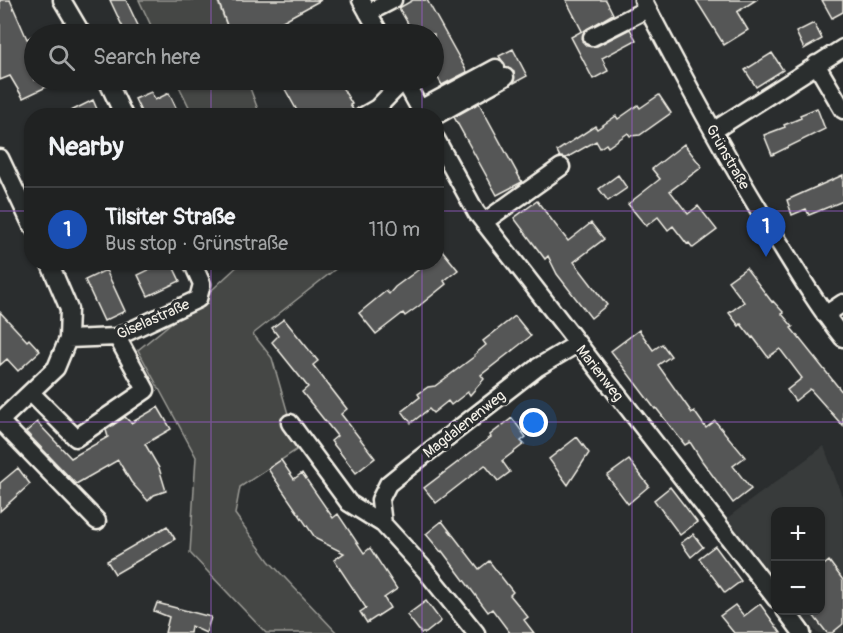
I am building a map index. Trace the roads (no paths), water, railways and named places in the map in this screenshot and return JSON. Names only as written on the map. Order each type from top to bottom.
[{"type":"street","points":[[62,0],[76,24]]},
{"type":"street","points":[[375,24],[366,4],[393,0]]},
{"type":"street","points":[[592,36],[645,4]]},
{"type":"street","name":"Grünstraße","points":[[645,4],[762,217],[825,315],[843,338]]},
{"type":"street","points":[[713,131],[843,48]]},
{"type":"street","points":[[816,64],[843,110]]},
{"type":"street","points":[[437,108],[501,73]]},
{"type":"street","points":[[112,90],[120,108]]},
{"type":"street","points":[[377,108],[394,90]]},
{"type":"street","points":[[410,90],[422,108]]},
{"type":"street","name":"Marienweg","points":[[444,154],[476,212],[771,593]]},
{"type":"street","points":[[0,158],[24,209]]},
{"type":"street","points":[[484,222],[561,167]]},
{"type":"street","points":[[52,270],[69,309],[68,339],[56,368],[0,421],[97,521]]},
{"type":"street","name":"Giselastraße","points":[[68,339],[117,337],[198,299],[202,284],[196,270]]},
{"type":"street","points":[[825,315],[843,303]]},
{"type":"street","points":[[30,393],[76,438],[146,390],[117,337]]},
{"type":"street","name":"Magdalenenweg","points":[[383,524],[380,500],[388,484],[538,367],[577,344]]},
{"type":"street","points":[[290,423],[349,503],[383,524],[425,570],[476,633]]},
{"type":"street","points":[[789,615],[802,633]]},
{"type":"place","name":"Tilsiter Straße","points":[[766,257]]}]
